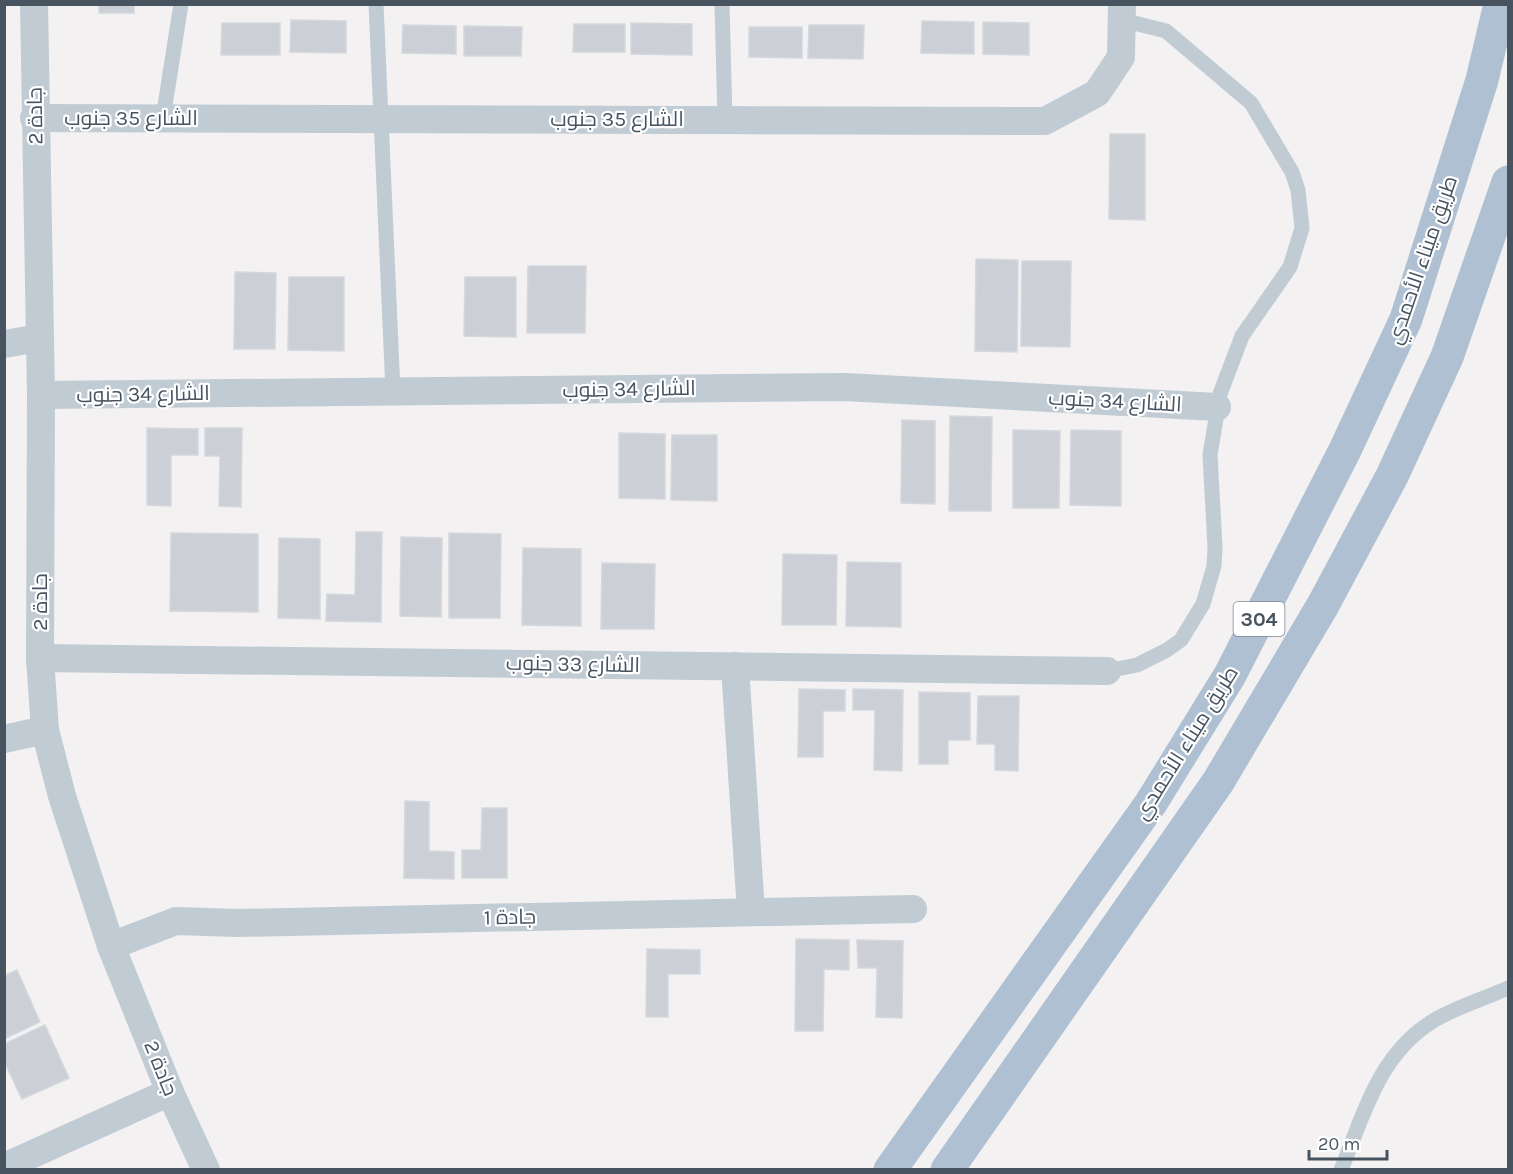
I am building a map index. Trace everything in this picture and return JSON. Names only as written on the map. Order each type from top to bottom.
[{"type":"main road","name":"طريق ميناء الأحمدي","points":[[890,1170],[1150,803],[1230,675],[1345,450],[1406,319],[1482,80],[1500,4]]},
{"type":"main road","name":"طريق ميناء الأحمدي","points":[[947,1170],[1218,782],[1323,605],[1392,476],[1447,357],[1509,182]]},
{"type":"street","name":"جادة 2","points":[[34,4],[34,118],[41,395],[40,658],[45,730],[62,796],[111,946],[206,1170]]},
{"type":"street","name":"الشارع 35 جنوب","points":[[34,118],[1045,121],[1097,93],[1121,57],[1122,12]]},
{"type":"street","points":[[4,344],[40,338]]},
{"type":"street","name":"الشارع 34 جنوب","points":[[41,395],[845,387],[1217,406]]},
{"type":"street","name":"الشارع 33 جنوب","points":[[40,658],[1107,671]]},
{"type":"street","points":[[735,666],[751,912]]},
{"type":"street","points":[[4,739],[45,730]]},
{"type":"street","name":"جادة 1","points":[[111,946],[177,921],[237,923],[913,909]]},
{"type":"street","points":[[4,1167],[171,1092]]},
{"type":"lane","points":[[163,118],[181,4]]},
{"type":"lane","points":[[376,4],[393,392]]},
{"type":"lane","points":[[722,4],[725,120]]},
{"type":"lane","points":[[1107,671],[1137,665],[1167,650],[1181,640],[1203,604],[1214,566],[1210,464],[1217,406],[1229,364],[1242,336],[1284,276],[1298,248],[1302,228],[1298,190],[1272,136],[1251,104],[1166,31],[1122,12]]},
{"type":"lane","points":[[1341,1170],[1385,1065],[1400,1047],[1433,1021],[1509,988]]},
{"type":"building","points":[[99,4],[134,4],[134,13],[99,13]]},
{"type":"building","points":[[291,20],[346,21],[346,53],[290,52]]},
{"type":"building","points":[[922,21],[974,22],[974,54],[921,53]]},
{"type":"building","points":[[983,22],[1029,23],[1029,55],[983,54]]},
{"type":"building","points":[[222,23],[280,23],[280,55],[221,55]]},
{"type":"building","points":[[631,23],[692,24],[692,55],[631,54]]},
{"type":"building","points":[[574,24],[625,24],[625,52],[573,52]]},
{"type":"building","points":[[403,25],[456,26],[456,54],[402,53]]},
{"type":"building","points":[[809,25],[864,25],[863,59],[808,58]]},
{"type":"building","points":[[464,26],[522,27],[521,56],[464,56]]},
{"type":"building","points":[[749,27],[802,27],[802,58],[749,57]]},
{"type":"building","points":[[1110,134],[1145,134],[1145,220],[1109,219]]},
{"type":"building","points":[[976,259],[1018,260],[1017,352],[975,351]]},
{"type":"building","points":[[1022,261],[1071,261],[1070,347],[1021,346]]},
{"type":"building","points":[[528,266],[586,266],[585,333],[527,333]]},
{"type":"building","points":[[235,272],[276,273],[275,349],[234,349]]},
{"type":"building","points":[[289,277],[344,277],[344,351],[288,350]]},
{"type":"building","points":[[465,277],[516,277],[516,337],[464,336]]},
{"type":"building","points":[[950,416],[992,417],[991,511],[949,511]]},
{"type":"building","points":[[902,420],[935,421],[935,504],[901,503]]},
{"type":"building","points":[[147,428],[198,429],[198,455],[171,455],[171,506],[147,505]]},
{"type":"building","points":[[205,428],[242,428],[241,507],[219,506],[220,456],[205,456]]},
{"type":"building","points":[[1013,430],[1060,431],[1059,508],[1013,508]]},
{"type":"building","points":[[1071,430],[1121,431],[1121,506],[1070,505]]},
{"type":"building","points":[[619,433],[665,434],[665,499],[619,498]]},
{"type":"building","points":[[672,435],[717,435],[717,501],[671,500]]},
{"type":"building","points":[[356,532],[382,532],[381,622],[326,621],[327,594],[355,595]]},
{"type":"building","points":[[171,533],[258,534],[258,612],[170,611]]},
{"type":"building","points":[[449,533],[501,534],[500,618],[449,618]]},
{"type":"building","points":[[401,537],[442,538],[441,617],[400,616]]},
{"type":"building","points":[[279,538],[320,539],[320,619],[278,618]]},
{"type":"building","points":[[523,548],[581,549],[581,626],[522,625]]},
{"type":"building","points":[[783,554],[837,555],[836,625],[782,625]]},
{"type":"building","points":[[847,562],[901,563],[901,627],[846,626]]},
{"type":"building","points":[[602,563],[655,564],[654,629],[601,629]]},
{"type":"building","points":[[799,689],[845,690],[845,711],[823,711],[823,757],[798,757]]},
{"type":"building","points":[[853,689],[903,690],[902,771],[874,770],[875,710],[853,710]]},
{"type":"building","points":[[919,692],[970,693],[970,740],[948,740],[948,764],[919,764]]},
{"type":"building","points":[[978,696],[1019,696],[1018,771],[995,770],[995,744],[977,744]]},
{"type":"building","points":[[405,801],[429,802],[429,851],[454,852],[454,879],[404,878]]},
{"type":"building","points":[[482,808],[507,808],[507,878],[462,878],[462,850],[481,850]]},
{"type":"building","points":[[796,939],[849,940],[849,970],[824,969],[823,1031],[795,1031]]},
{"type":"building","points":[[857,940],[903,941],[902,1018],[876,1017],[877,968],[858,968]]},
{"type":"building","points":[[647,949],[700,950],[700,974],[668,974],[668,1017],[646,1017]]},
{"type":"building","points":[[17,970],[40,1022],[4,1039],[4,976]]},
{"type":"building","points":[[45,1025],[69,1078],[22,1099],[4,1061],[4,1044]]}]
